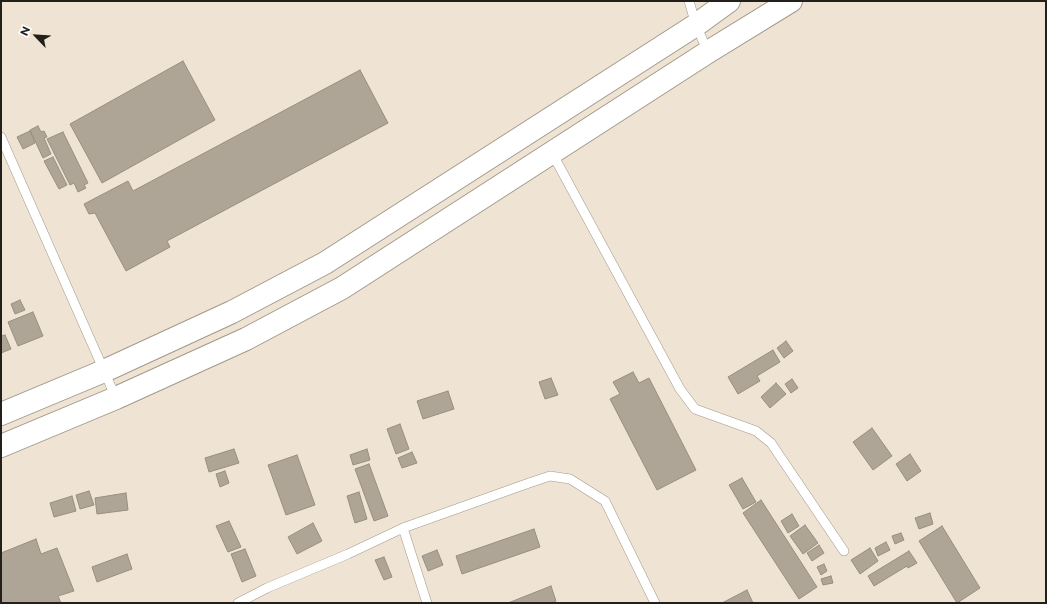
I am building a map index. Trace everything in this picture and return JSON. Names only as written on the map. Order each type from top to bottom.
[{"type":"main road","points":[[1,414],[104,371],[232,312],[325,263],[696,25],[729,1]]},
{"type":"main road","points":[[1,446],[116,398],[246,339],[342,288],[708,52],[790,1]]},
{"type":"lane","points":[[689,1],[696,25],[708,52]]},
{"type":"lane","points":[[1,137],[116,398]]},
{"type":"lane","points":[[552,152],[680,389],[695,409],[756,431],[771,443],[844,551]]},
{"type":"lane","points":[[238,603],[267,588],[348,554],[403,528],[529,482],[550,476],[570,479],[605,501],[655,603]]},
{"type":"lane","points":[[403,528],[426,603]]},
{"type":"building","points":[[183,61],[215,120],[102,183],[70,124]]},
{"type":"building","points":[[360,70],[388,123],[167,241],[170,247],[126,271],[95,213],[89,214],[84,204],[128,181],[133,191]]},
{"type":"building","points":[[38,126],[41,132],[44,131],[47,137],[44,138],[51,154],[43,158],[30,130]]},
{"type":"building","points":[[30,131],[35,143],[23,149],[17,137]]},
{"type":"building","points":[[63,132],[88,183],[84,185],[86,188],[78,192],[74,183],[70,185],[47,139]]},
{"type":"building","points":[[53,157],[67,185],[59,189],[44,161]]},
{"type":"building","points":[[20,300],[25,310],[15,314],[11,304]]},
{"type":"building","points":[[33,312],[43,336],[18,346],[8,322]]},
{"type":"building","points":[[5,335],[11,349],[1,353],[1,336]]},
{"type":"building","points":[[786,341],[793,351],[784,358],[777,348]]},
{"type":"building","points":[[773,350],[780,362],[757,376],[760,381],[738,394],[728,377]]},
{"type":"building","points":[[633,372],[639,383],[649,378],[696,470],[657,490],[610,399],[620,394],[613,382]]},
{"type":"building","points":[[551,378],[558,395],[545,399],[539,382]]},
{"type":"building","points":[[792,379],[798,388],[791,393],[785,384]]},
{"type":"building","points":[[776,383],[786,394],[770,408],[761,397]]},
{"type":"building","points":[[448,391],[454,409],[423,419],[417,401]]},
{"type":"building","points":[[400,424],[409,449],[396,454],[387,429]]},
{"type":"building","points":[[872,428],[892,456],[873,470],[853,442]]},
{"type":"building","points":[[234,449],[239,463],[209,472],[205,458]]},
{"type":"building","points":[[367,449],[370,460],[353,465],[350,455]]},
{"type":"building","points":[[412,452],[417,463],[402,468],[398,458]]},
{"type":"building","points":[[910,454],[921,471],[907,481],[896,464]]},
{"type":"building","points":[[297,455],[315,505],[286,515],[268,465]]},
{"type":"building","points":[[369,464],[388,516],[374,521],[355,469]]},
{"type":"building","points":[[225,471],[229,483],[220,487],[216,474]]},
{"type":"building","points":[[742,478],[756,502],[743,509],[729,485]]},
{"type":"building","points":[[89,491],[94,505],[80,509],[76,495]]},
{"type":"building","points":[[359,492],[367,519],[355,523],[347,496]]},
{"type":"building","points":[[126,493],[128,510],[97,514],[95,498]]},
{"type":"building","points":[[72,496],[76,511],[54,517],[50,503]]},
{"type":"building","points":[[761,500],[817,587],[799,599],[743,513]]},
{"type":"building","points":[[930,513],[933,524],[919,529],[915,518]]},
{"type":"building","points":[[792,514],[799,526],[788,533],[781,521]]},
{"type":"building","points":[[229,521],[241,547],[228,552],[216,526]]},
{"type":"building","points":[[313,523],[322,541],[297,554],[288,537]]},
{"type":"building","points":[[805,525],[818,543],[803,554],[790,536]]},
{"type":"building","points":[[942,526],[980,588],[957,603],[919,541]]},
{"type":"building","points":[[534,529],[540,547],[462,574],[456,556]]},
{"type":"building","points":[[901,533],[904,540],[895,544],[892,536]]},
{"type":"building","points":[[36,539],[41,554],[57,548],[74,591],[58,596],[61,603],[1,603],[1,553]]},
{"type":"building","points":[[886,542],[890,550],[878,556],[875,548]]},
{"type":"building","points":[[819,545],[824,553],[812,561],[807,553]]},
{"type":"building","points":[[870,548],[878,561],[860,574],[851,560]]},
{"type":"building","points":[[245,549],[256,576],[242,582],[231,554]]},
{"type":"building","points":[[437,550],[443,565],[428,571],[422,556]]},
{"type":"building","points":[[909,551],[917,563],[908,568],[907,566],[874,586],[868,576]]},
{"type":"building","points":[[127,554],[132,569],[97,582],[92,567]]},
{"type":"building","points":[[384,557],[392,577],[384,580],[375,560]]},
{"type":"building","points":[[824,564],[827,571],[821,575],[817,567]]},
{"type":"building","points":[[831,576],[833,583],[823,585],[821,579]]},
{"type":"building","points":[[551,586],[556,601],[551,603],[508,603]]},
{"type":"building","points":[[747,590],[753,603],[722,603]]}]
